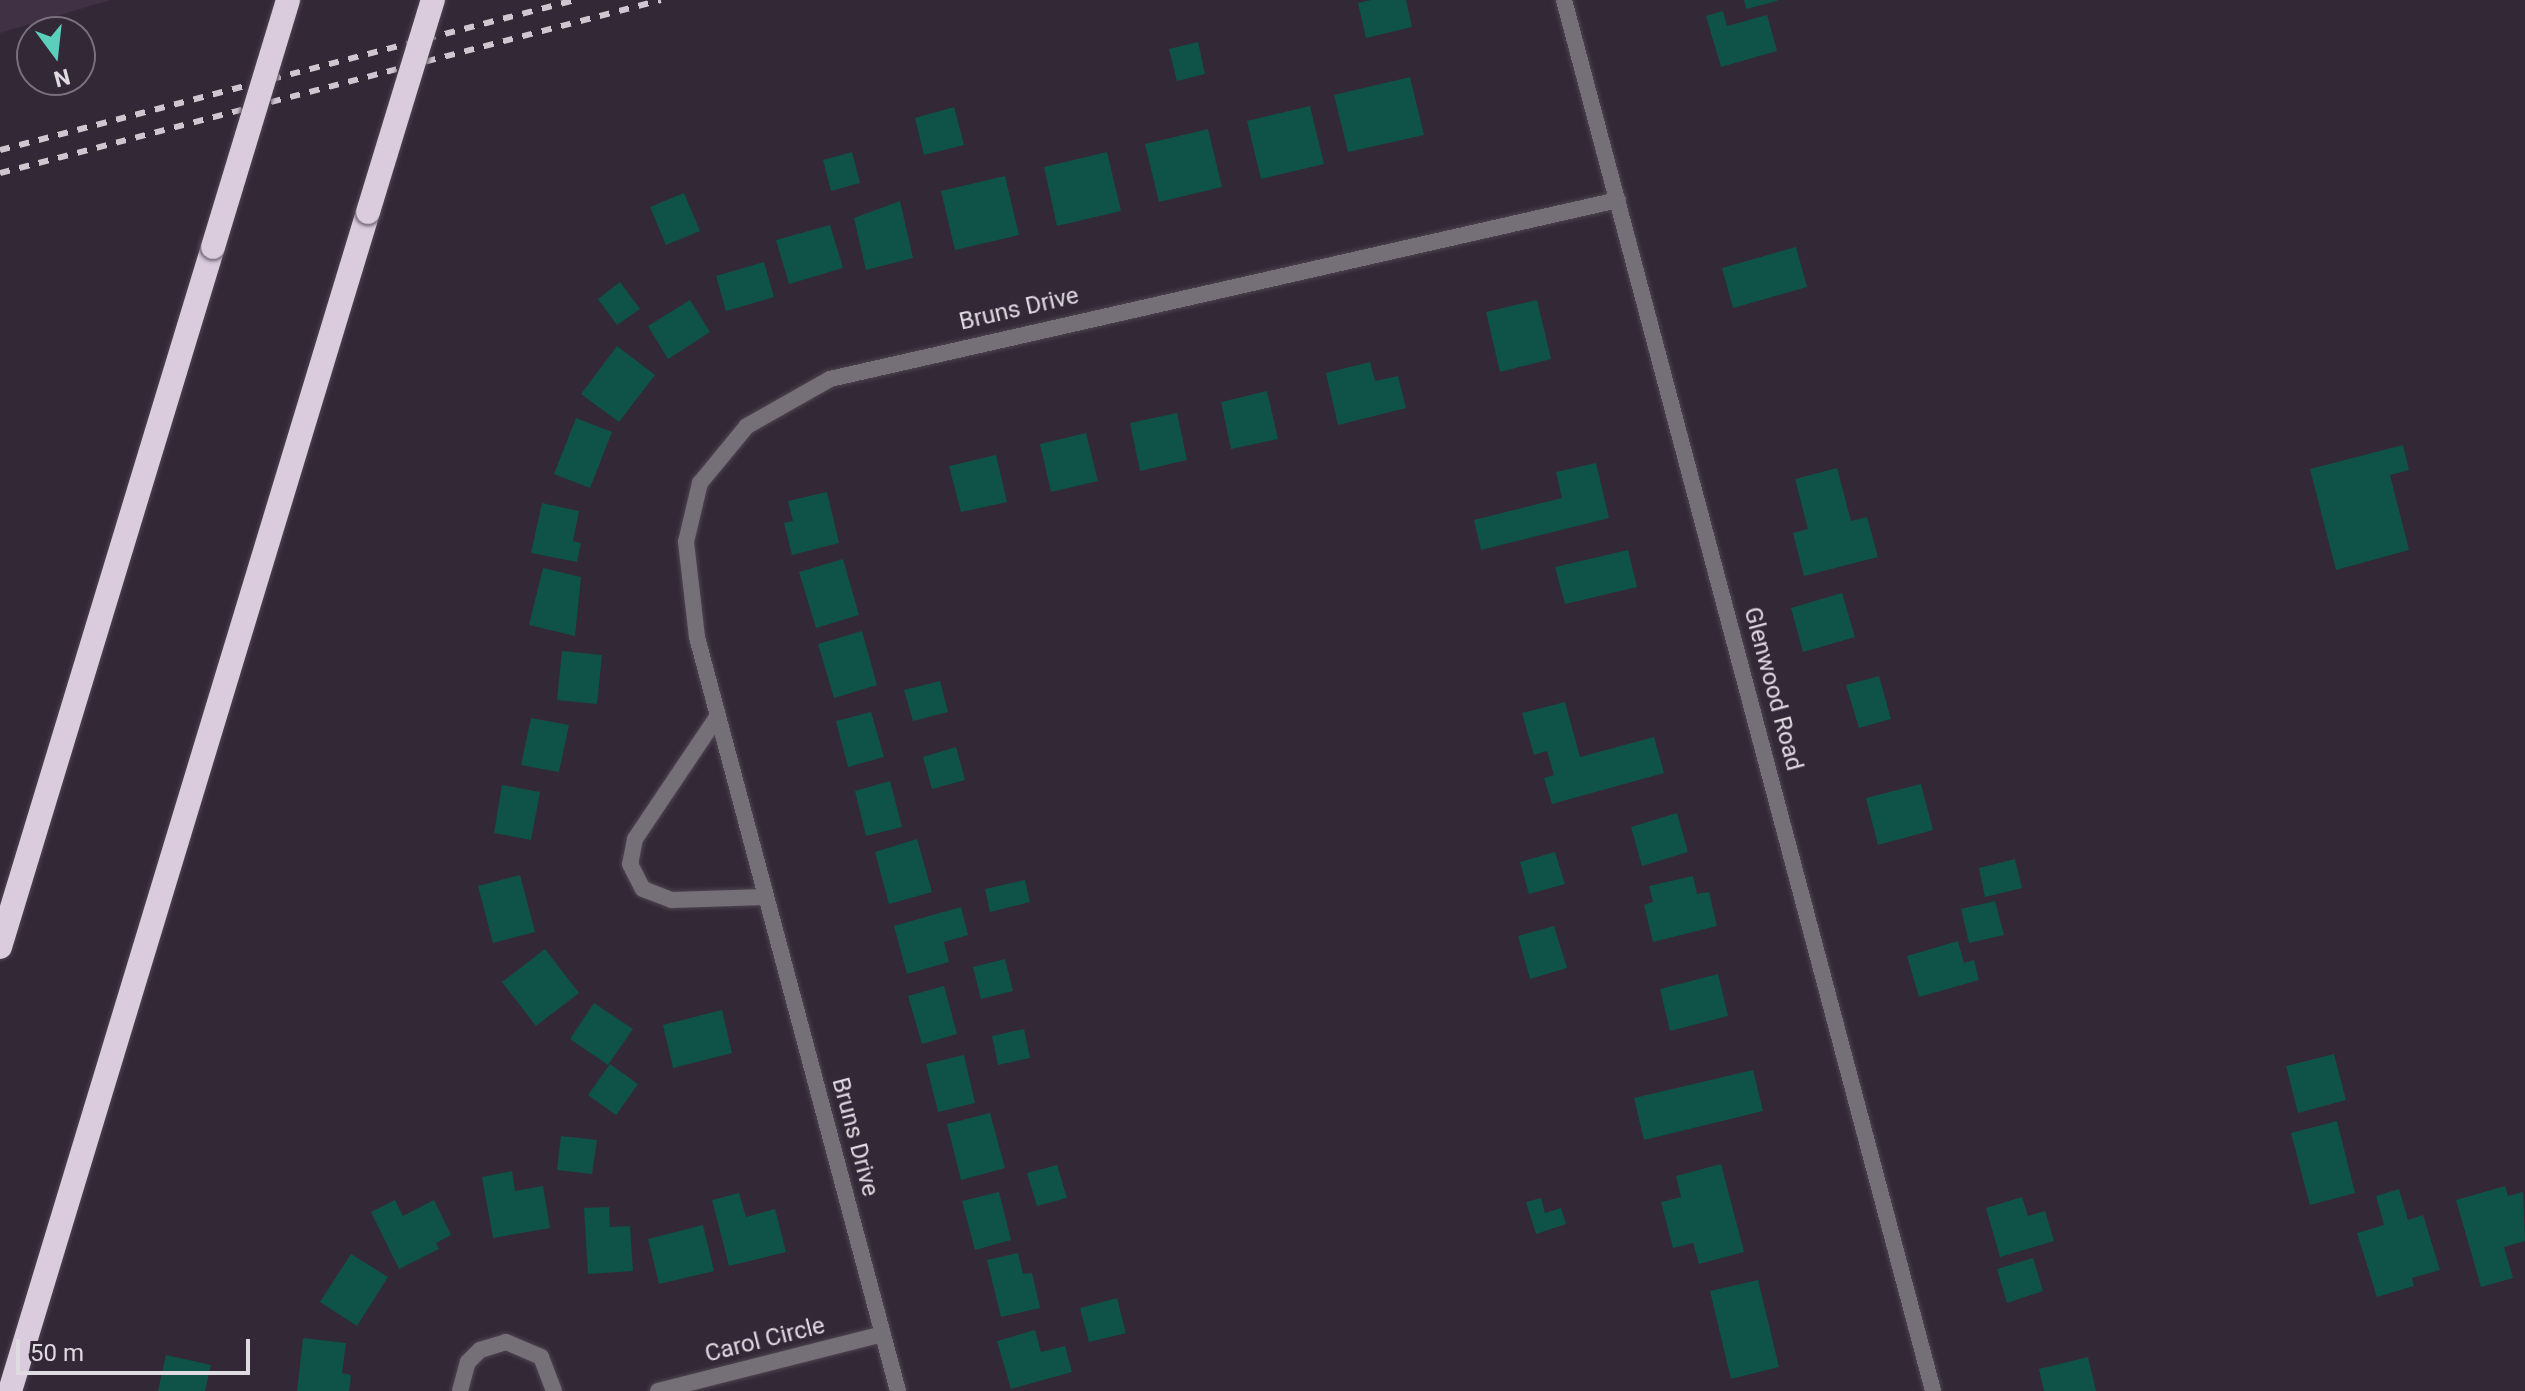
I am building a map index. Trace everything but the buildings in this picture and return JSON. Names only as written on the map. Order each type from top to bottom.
[{"type":"highway","points":[[0,947],[288,0]]},
{"type":"highway","points":[[10,1391],[433,0]]},
{"type":"street","name":"Glenwood Road","points":[[1564,0],[1933,1391]]},
{"type":"street","name":"Bruns Drive","points":[[898,1391],[717,717],[688,590],[688,518],[700,483],[729,442],[787,399],[876,365],[1618,200]]},
{"type":"street","points":[[717,717],[696,756],[635,839],[630,864],[643,889],[672,900],[765,897]]},
{"type":"street","name":"Carol Circle","points":[[658,1391],[883,1334]]},
{"type":"street","points":[[460,1391],[468,1362],[480,1350],[506,1342],[541,1357],[554,1391]]},
{"type":"shaded area","points":[[0,0],[110,0],[57,16],[16,16],[16,28],[0,33]]},
{"type":"railway","points":[[0,150],[575,0]]},
{"type":"railway","points":[[0,173],[661,0]]}]
